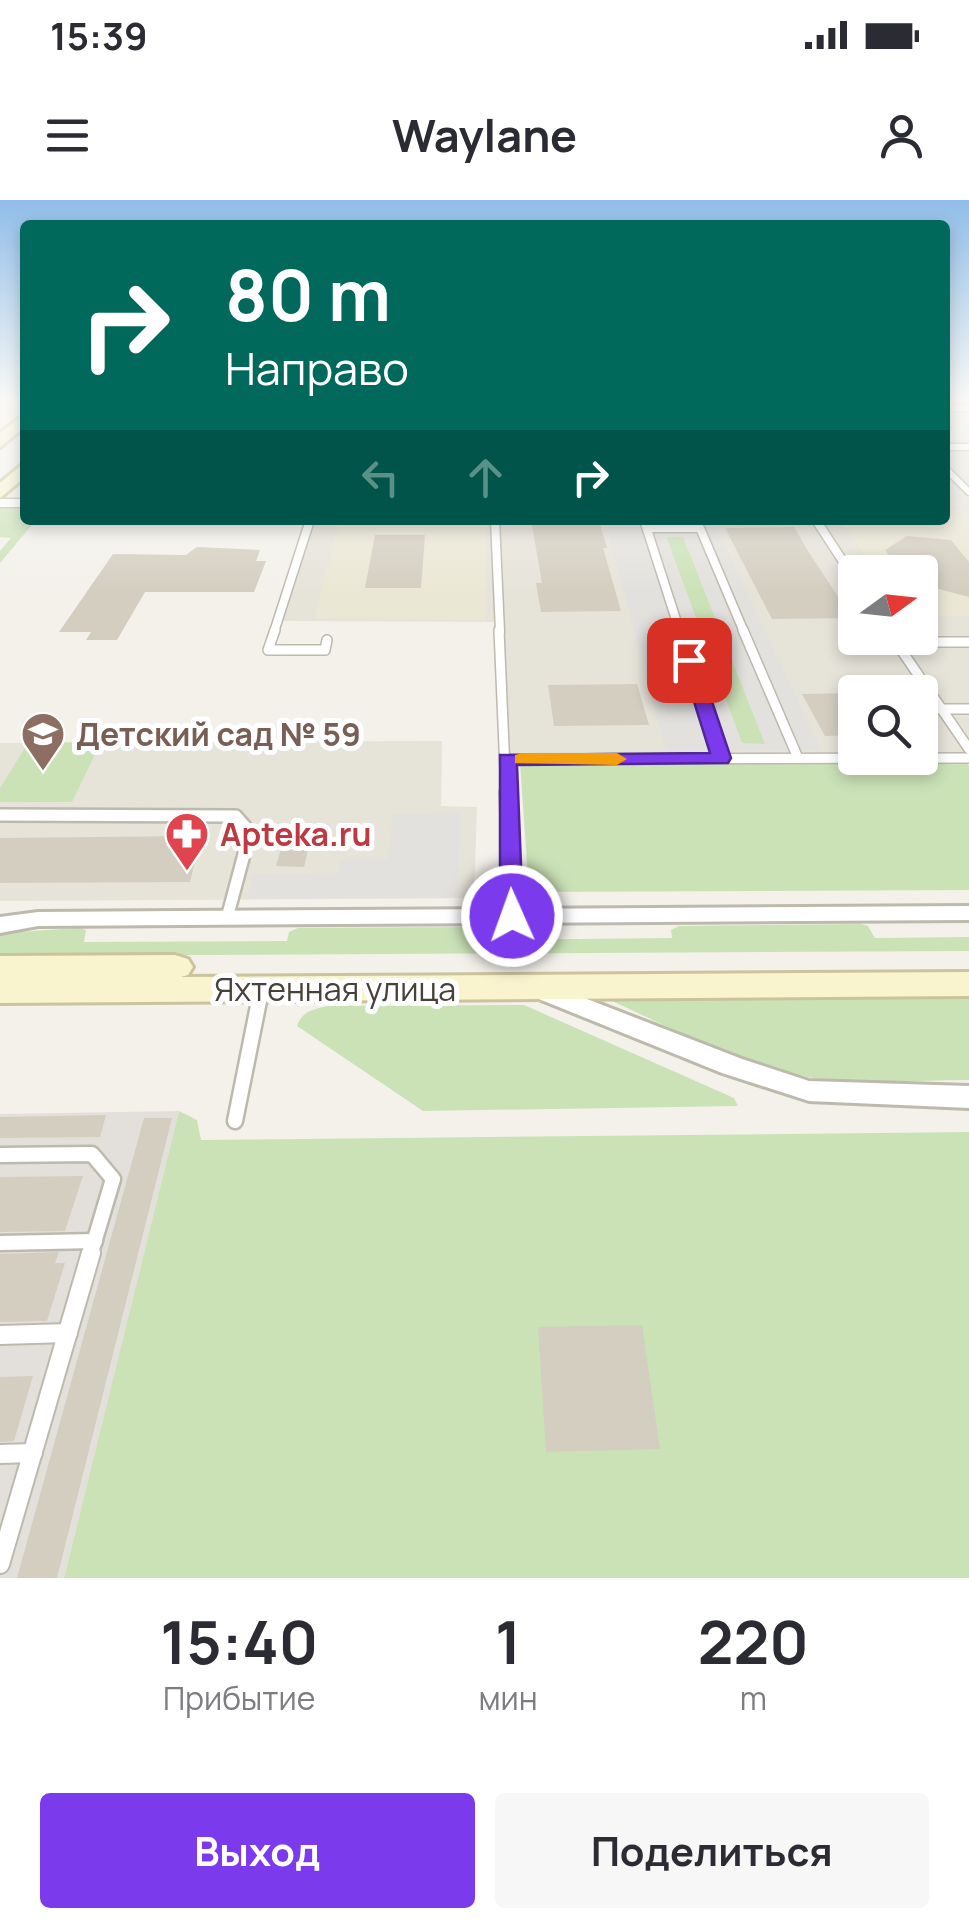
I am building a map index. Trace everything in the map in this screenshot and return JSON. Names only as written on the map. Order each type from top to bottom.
[{"type":"street","points":[[0,493],[20,472]]},
{"type":"street","points":[[0,926],[38,919],[969,913]]},
{"type":"street","name":"Яхтенная улица","points":[[0,968],[969,963]]},
{"type":"street","name":"Яхтенная улица","points":[[0,991],[969,984]]},
{"type":"street","points":[[535,988],[748,1072],[809,1091],[969,1096]]},
{"type":"lane","points":[[950,473],[969,492]]},
{"type":"lane","points":[[308,525],[268,650],[324,650],[327,640]]},
{"type":"lane","points":[[495,525],[512,916]]},
{"type":"lane","points":[[645,525],[721,758]]},
{"type":"lane","points":[[659,525],[700,528],[798,758]]},
{"type":"lane","points":[[819,525],[839,555]]},
{"type":"lane","points":[[938,641],[969,642]]},
{"type":"lane","points":[[904,655],[969,749]]},
{"type":"lane","points":[[941,709],[969,709]]},
{"type":"lane","points":[[507,759],[969,758]]},
{"type":"lane","points":[[0,815],[236,816],[250,832],[227,918]]},
{"type":"lane","points":[[235,1121],[261,989]]},
{"type":"lane","points":[[0,1156],[92,1154],[113,1179],[0,1564]]},
{"type":"lane","points":[[0,1243],[95,1242]]},
{"type":"lane","points":[[0,1335],[68,1334]]},
{"type":"lane","points":[[0,1454],[33,1453]]},
{"type":"shaded area","points":[[950,464],[969,464],[969,761],[938,761],[938,675],[838,675],[838,761],[501,762],[496,622],[274,621],[304,525],[950,525]]},
{"type":"shaded area","points":[[950,510],[964,510],[969,515],[969,616],[938,616],[938,555],[865,555],[843,525],[950,525]]},
{"type":"shaded area","points":[[339,525],[486,525],[486,620],[314,618]]},
{"type":"shaded area","points":[[606,525],[715,525],[821,750],[666,751]],"holes":[[[666,537],[683,537],[765,744],[742,743]]]},
{"type":"shaded area","points":[[442,741],[441,806],[477,807],[474,898],[0,901],[0,743]]},
{"type":"shaded area","points":[[460,813],[458,898],[247,899],[253,874],[338,873],[341,859],[388,859],[393,814]]},
{"type":"shaded area","points":[[179,1111],[64,1578],[0,1578],[0,1114]]},
{"type":"green space","points":[[20,505],[20,525],[32,525],[0,563],[0,551],[11,538],[0,537],[0,507]]},
{"type":"green space","points":[[666,536],[683,536],[766,744],[742,744]]},
{"type":"green space","name":"Детский сад № 59","points":[[101,742],[72,802],[0,802],[0,788],[28,743]]},
{"type":"green space","points":[[938,761],[965,761],[969,766],[969,890],[529,892],[520,763],[838,762],[838,775],[938,775]]},
{"type":"green space","points":[[679,926],[868,926],[875,938],[969,937],[969,951],[0,956],[0,933],[80,928],[86,930],[84,942],[287,941],[289,932],[298,928],[462,927],[470,932],[471,940],[672,938],[671,930]]},
{"type":"green space","points":[[969,993],[969,1080],[882,1082],[830,1080],[770,1068],[711,1047],[599,995]]},
{"type":"green space","points":[[524,1005],[734,1098],[738,1106],[423,1111],[297,1026],[305,1014],[328,1006]]},
{"type":"green space","points":[[179,1111],[197,1120],[201,1140],[969,1132],[969,1578],[64,1578]]},
{"type":"building","points":[[532,525],[600,525],[621,611],[541,612],[536,583],[542,583]]},
{"type":"building","points":[[794,527],[838,597],[838,618],[772,619],[725,528]]},
{"type":"building","points":[[375,535],[425,535],[421,588],[365,588]]},
{"type":"building","points":[[907,536],[951,540],[969,562],[969,597],[938,589],[938,555],[889,555],[885,550]]},
{"type":"building","points":[[197,547],[260,550],[256,561],[266,561],[254,592],[145,592],[117,640],[86,640],[91,632],[59,632],[113,554],[186,555]]},
{"type":"building","points":[[637,684],[649,725],[554,726],[548,685]]},
{"type":"building","points":[[838,693],[838,736],[825,736],[802,694]]},
{"type":"building","points":[[288,824],[314,824],[304,867],[276,866]]},
{"type":"building","points":[[191,836],[190,841],[200,841],[190,882],[0,883],[0,838]]},
{"type":"building","points":[[106,1115],[100,1137],[0,1138],[0,1117]]},
{"type":"building","points":[[144,1118],[172,1118],[57,1578],[17,1578]]},
{"type":"building","points":[[83,1176],[65,1231],[0,1232],[0,1177]]},
{"type":"building","points":[[59,1252],[55,1263],[65,1263],[47,1321],[0,1322],[0,1254]]},
{"type":"building","points":[[642,1325],[660,1449],[546,1452],[538,1327]]},
{"type":"building","points":[[33,1376],[14,1441],[0,1442],[0,1377]]},
{"type":"slow traffic","points":[[522,759],[617,759]]},
{"type":"place","name":"Детский сад № 59","points":[[43,772]]},
{"type":"place","name":"Apteka.ru","points":[[187,872]]},
{"type":"route","points":[[512,916],[507,759],[721,758],[689,660]]}]
